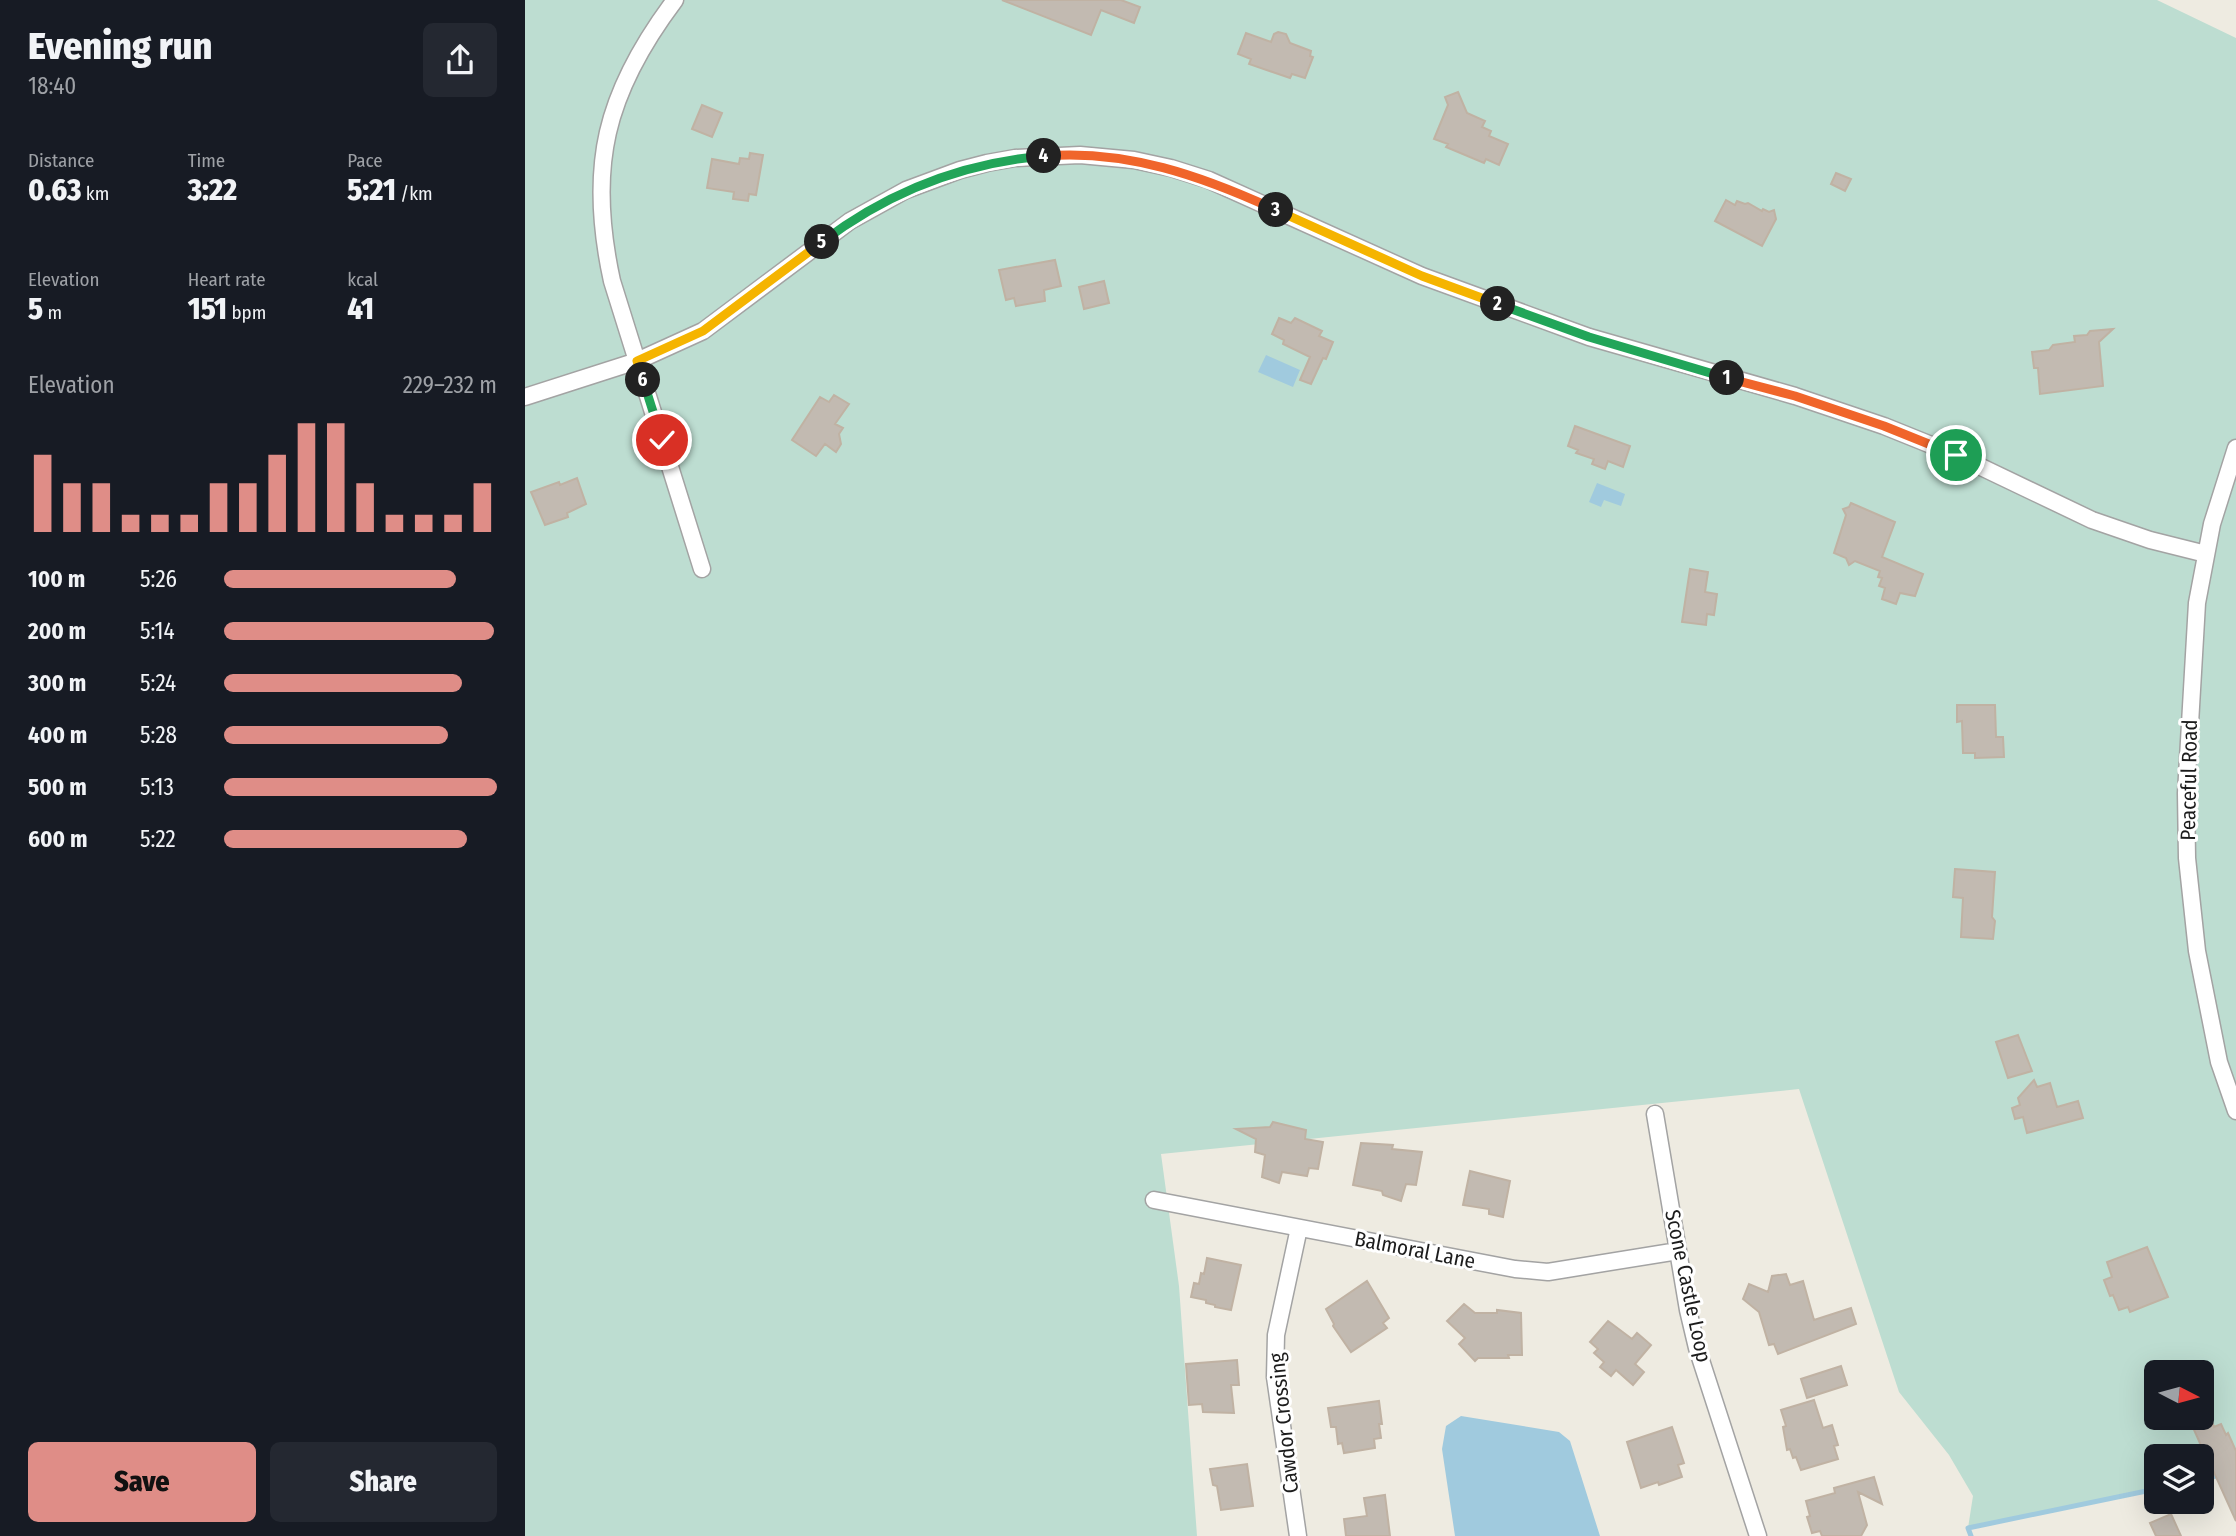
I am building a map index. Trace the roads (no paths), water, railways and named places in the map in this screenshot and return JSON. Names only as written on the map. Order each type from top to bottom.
[{"type":"street","points":[[675,0],[649,35],[616,102],[605,145],[601,188],[603,241],[611,281],[702,569]]},
{"type":"street","points":[[525,397],[637,361],[703,331],[850,221],[876,205],[929,181],[960,170],[1015,158],[1069,155],[1134,160],[1209,180],[1379,258],[1455,288],[1589,337],[1795,396],[1884,426],[1956,455],[2092,520],[2150,540],[2206,554]]},
{"type":"street","name":"Peaceful Road","points":[[2236,448],[2212,523],[2195,627],[2186,793],[2187,858],[2197,951],[2219,1062],[2236,1111]]},
{"type":"street","name":"Scone Castle Loop","points":[[1655,1114],[1697,1348],[1758,1536]]},
{"type":"street","name":"Balmoral Lane","points":[[1154,1200],[1514,1269],[1548,1272],[1678,1251]]},
{"type":"street","name":"Cawdor Crossing","points":[[1298,1536],[1275,1377],[1276,1335],[1299,1228]]},
{"type":"water","points":[[1266,355],[1300,370],[1293,387],[1258,372]]},
{"type":"water","points":[[1597,483],[1625,494],[1621,506],[1604,500],[1601,507],[1589,502]]},
{"type":"water","points":[[1461,1416],[1559,1432],[1570,1441],[1600,1536],[1455,1536],[1442,1449],[1446,1426]]},
{"type":"waterway","points":[[2214,1476],[2236,1472]]},
{"type":"waterway","points":[[1971,1536],[1968,1528],[2144,1491]]}]
